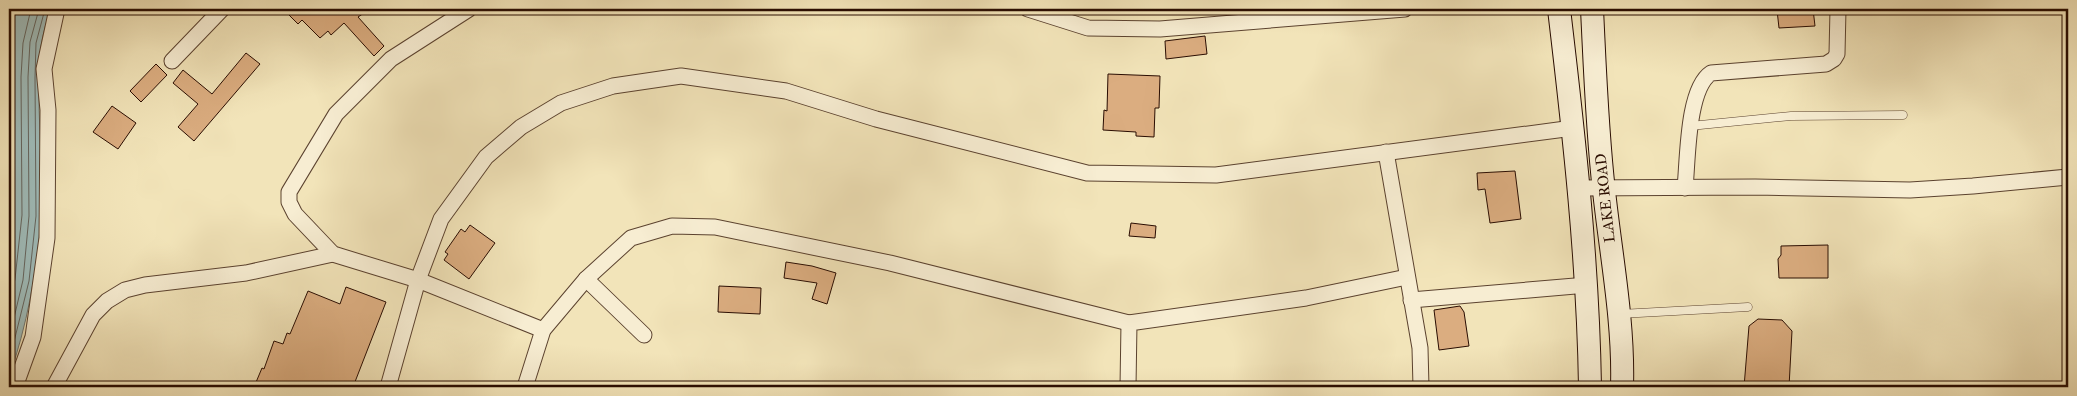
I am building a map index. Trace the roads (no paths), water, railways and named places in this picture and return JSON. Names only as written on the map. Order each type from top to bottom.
[{"type":"main road","name":"LAKE ROAD","points":[[1559,9],[1573,128],[1587,285],[1590,387]]},
{"type":"main road","name":"LAKE ROAD","points":[[1592,9],[1597,122],[1618,314],[1622,387]]},
{"type":"street","points":[[15,387],[33,337],[47,238],[48,146],[44,69],[57,9]]},
{"type":"street","points":[[172,60],[222,9]]},
{"type":"street","points":[[333,254],[295,214],[289,202],[289,192],[336,114],[391,59],[469,9]]},
{"type":"street","points":[[1028,9],[1088,28],[1160,29],[1405,9]]},
{"type":"street","points":[[1685,188],[1690,126],[1699,86],[1704,78],[1711,73],[1826,64],[1834,59],[1837,54],[1838,9]]},
{"type":"street","points":[[388,387],[418,280],[441,219],[486,157],[521,127],[561,103],[613,86],[681,76],[786,91],[876,119],[1087,173],[1216,175],[1573,128]]},
{"type":"street","points":[[1386,152],[1420,348],[1421,387]]},
{"type":"street","points":[[1579,188],[1910,190],[2068,177]]},
{"type":"street","points":[[526,387],[543,330],[586,280],[631,238],[672,226],[715,227],[890,263],[1129,323],[1306,298],[1407,278]]},
{"type":"street","points":[[54,387],[94,315],[107,301],[125,290],[145,285],[246,273],[333,254],[418,280],[543,330]]},
{"type":"street","points":[[586,280],[644,334]]},
{"type":"street","points":[[1411,300],[1587,285]]},
{"type":"street","points":[[1128,387],[1129,323]]},
{"type":"lane","points":[[1690,126],[1792,116],[1903,115]]},
{"type":"lane","points":[[1618,314],[1748,307]]},
{"type":"water","points":[[9,9],[50,9],[41,46],[39,67],[42,196],[39,237],[34,278],[26,318],[9,377]]}]
